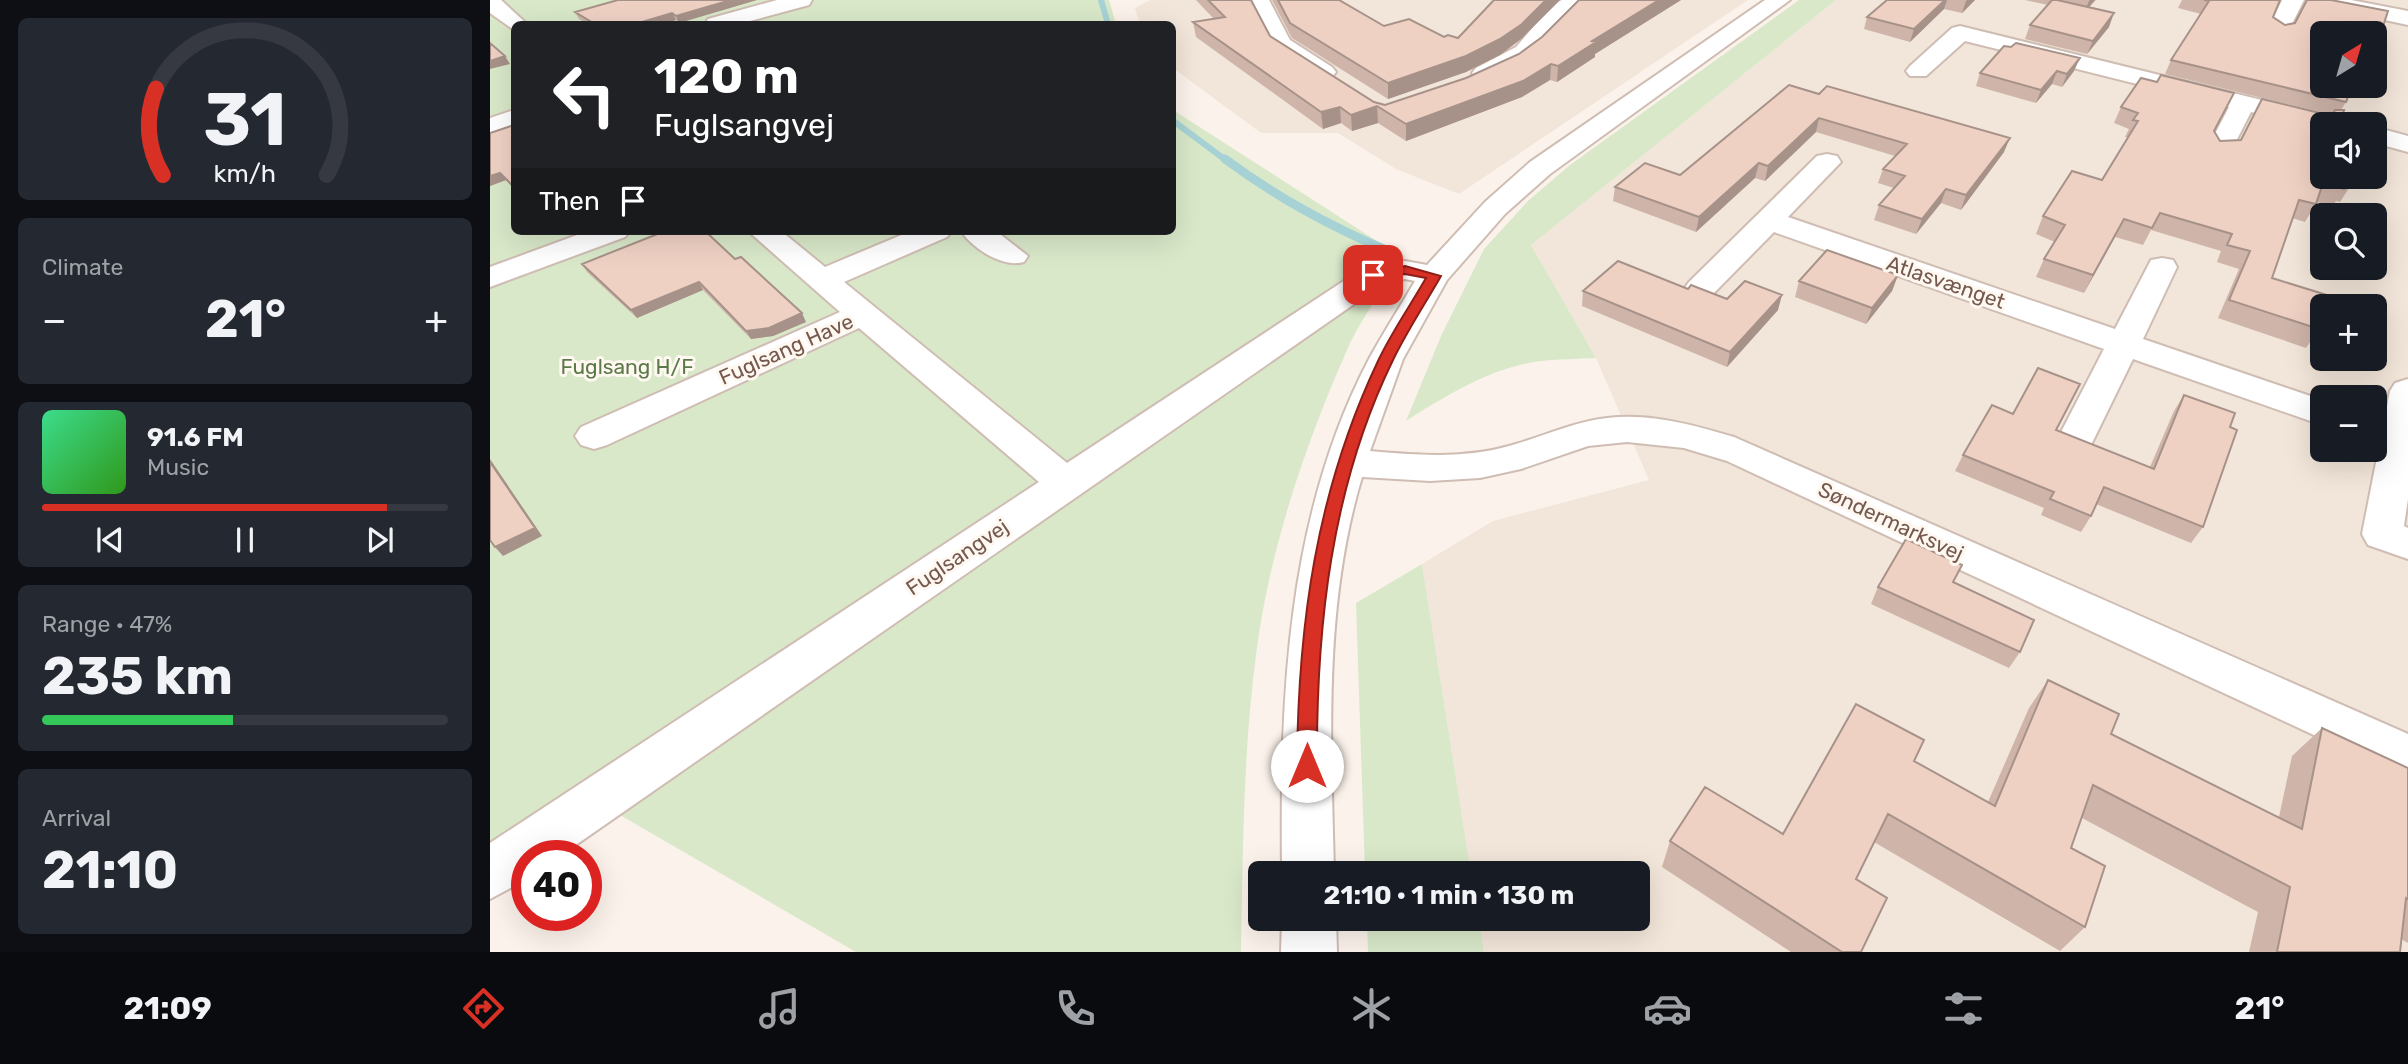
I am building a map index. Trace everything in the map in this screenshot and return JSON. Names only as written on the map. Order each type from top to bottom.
[{"type":"street","points":[[727,21],[801,0]]},
{"type":"street","points":[[1258,0],[1281,44],[1345,85]]},
{"type":"street","points":[[1462,84],[1524,52],[1561,9],[1578,0]]},
{"type":"street","points":[[1308,861],[1307,682],[1324,544],[1347,463],[1386,359],[1434,276],[1495,208],[1540,168],[1779,0]]},
{"type":"street","points":[[2279,29],[2293,0]]},
{"type":"street","points":[[2319,0],[2408,18]]},
{"type":"street","points":[[490,2],[505,23]]},
{"type":"street","points":[[1918,71],[1960,33],[2310,119]]},
{"type":"street","points":[[2220,149],[2243,103]]},
{"type":"street","points":[[490,126],[511,119]]},
{"type":"street","points":[[2387,138],[2408,144]]},
{"type":"street","points":[[1700,289],[1827,162]]},
{"type":"street","name":"Atlasvænget","points":[[1769,220],[2310,410]]},
{"type":"street","points":[[490,278],[604,235]]},
{"type":"street","name":"Fuglsang Have","points":[[768,235],[1065,483]]},
{"type":"street","points":[[821,280],[928,235]]},
{"type":"street","points":[[982,235],[1013,256]]},
{"type":"street","points":[[2078,436],[2162,267]]},
{"type":"street","name":"Fuglsangvej","points":[[490,873],[1373,275],[1405,270],[1434,276]]},
{"type":"street","name":"Fuglsang Have","points":[[594,436],[862,314]]},
{"type":"street","points":[[2395,539],[2387,436],[2408,391]]},
{"type":"street","name":"Søndermarksvej","points":[[1347,463],[1400,467],[1482,465],[1590,434],[1630,429],[1690,435],[1752,458],[2408,757]]},
{"type":"street","points":[[1309,931],[1309,952]]},
{"type":"shaded area","points":[[1150,0],[1748,0],[1459,194],[1396,169],[1338,133],[1261,133],[1176,70],[1176,21],[1139,21],[1135,8]]},
{"type":"shaded area","points":[[1836,0],[2408,0],[2408,952],[1484,952],[1481,931],[1650,931],[1650,861],[1469,861],[1422,564],[1493,521],[1649,480],[1596,358],[1531,245]]},
{"type":"green space","name":"Fuglsang H/F","points":[[490,0],[1109,0],[1115,21],[511,21],[511,235],[1176,235],[1176,112],[1394,252],[1362,269],[490,856]]},
{"type":"green space","points":[[1799,0],[1836,0],[1531,245],[1596,358],[1541,361],[1505,369],[1454,392],[1406,421],[1441,336],[1484,249],[1529,200],[1570,165]]},
{"type":"green space","points":[[1387,281],[1351,341],[1317,423],[1279,538],[1270,577],[1256,655],[1248,729],[1241,952],[856,952],[613,811]]},
{"type":"green space","points":[[1422,564],[1469,861],[1365,861],[1356,603]]},
{"type":"green space","points":[[1367,931],[1481,931],[1484,952],[1368,952]]},
{"type":"building","points":[[618,0],[731,0],[676,16],[672,13],[645,21],[590,21],[575,12]]},
{"type":"building","points":[[1208,0],[1251,0],[1270,36],[1374,102],[1385,105],[1466,78],[1519,54],[1542,37],[1579,0],[1659,0],[1592,41],[1596,42],[1558,66],[1551,64],[1523,81],[1406,124],[1377,106],[1351,115],[1340,107],[1321,112],[1193,22],[1225,17]]},
{"type":"building","points":[[1278,0],[1339,0],[1384,26],[1409,19],[1444,37],[1448,35],[1458,38],[1494,0],[1546,0],[1522,24],[1500,39],[1466,56],[1388,83],[1290,23]]},
{"type":"building","points":[[1887,0],[1945,0],[1914,29],[1867,17]]},
{"type":"building","points":[[2052,0],[2114,13],[2093,41],[2030,25]]},
{"type":"building","points":[[2204,0],[2280,0],[2273,17],[2285,25],[2295,23],[2307,0],[2331,0],[2388,11],[2385,21],[2310,21],[2310,93],[2171,60],[2209,1]]},
{"type":"building","points":[[490,43],[505,56],[490,61]]},
{"type":"building","points":[[2016,43],[2080,58],[2067,74],[2057,71],[2041,90],[1980,73],[2004,46],[2011,47]]},
{"type":"building","points":[[2161,75],[2234,93],[2214,131],[2220,141],[2241,140],[2262,99],[2316,112],[2310,112],[2310,189],[2321,189],[2316,203],[2299,200],[2272,278],[2324,294],[2310,294],[2310,326],[2229,300],[2250,251],[2227,245],[2232,234],[2160,213],[2152,228],[2124,219],[2093,275],[2044,259],[2065,225],[2043,216],[2072,171],[2102,180],[2138,121],[2133,120],[2138,113],[2121,107],[2141,78],[2157,82]]},
{"type":"building","points":[[1789,85],[1819,94],[1827,86],[2010,138],[1966,195],[1946,189],[1922,219],[1879,205],[1905,176],[1883,169],[1907,144],[1819,118],[1768,166],[1759,163],[1699,217],[1615,187],[1645,163],[1680,175]]},
{"type":"building","points":[[2329,98],[2348,98],[2346,102]]},
{"type":"building","points":[[511,126],[511,184],[500,173],[490,176],[490,133]]},
{"type":"building","points":[[655,235],[709,235],[735,259],[741,257],[802,313],[769,328],[746,331],[699,282],[631,310],[582,264]]},
{"type":"building","points":[[1827,250],[1898,275],[1872,308],[1799,281]]},
{"type":"building","points":[[1618,261],[1688,289],[1691,285],[1727,299],[1745,281],[1782,295],[1730,352],[1583,291]]},
{"type":"building","points":[[2038,368],[2080,384],[2056,430],[2154,469],[2184,395],[2235,413],[2230,427],[2237,430],[2203,527],[2104,487],[2091,516],[2050,499],[2054,492],[1963,455],[1992,405],[2013,414]]},
{"type":"building","points":[[490,462],[535,528],[495,547],[490,540]]},
{"type":"building","points":[[1906,539],[1962,565],[1953,582],[2034,620],[2020,652],[1878,587]]},
{"type":"building","points":[[2048,680],[2119,714],[2111,734],[2302,829],[2322,728],[2408,768],[2408,899],[2406,898],[2400,952],[2277,952],[2290,887],[2093,785],[2071,848],[2105,866],[2085,927],[1888,814],[1856,879],[1887,898],[1861,952],[1842,952],[1670,841],[1705,787],[1783,834],[1856,704],[1924,740],[1914,761],[1995,806]]},
{"type":"waterway","points":[[1101,0],[1107,21]]},
{"type":"waterway","points":[[1176,123],[1227,161]]},
{"type":"waterway","points":[[1225,159],[1304,210],[1388,251]]},
{"type":"route","points":[[1307,766],[1307,682],[1316,591],[1329,520],[1364,410],[1386,359],[1434,276],[1405,270],[1373,275]]}]
